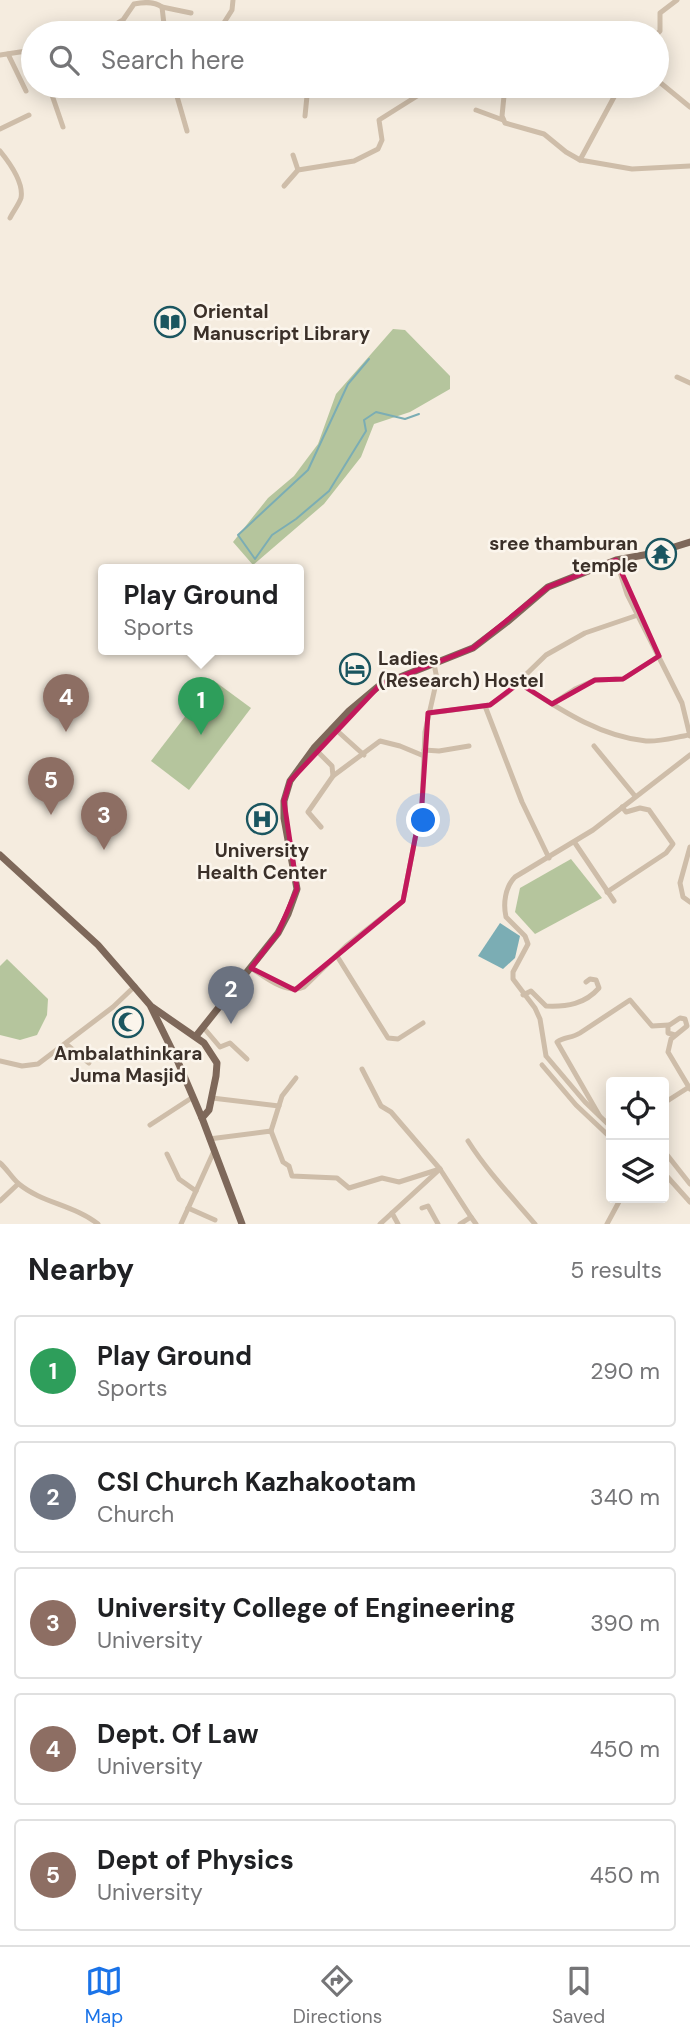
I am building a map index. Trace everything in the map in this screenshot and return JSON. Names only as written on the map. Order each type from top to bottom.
[{"type":"main road","points":[[196,1036],[278,933],[288,914],[297,889],[287,842],[284,802],[290,781],[314,748],[349,711],[380,685],[473,648],[548,587],[616,560],[655,553],[690,542]]},
{"type":"main road","points":[[0,855],[98,945],[150,1005],[202,1118],[242,1224]]},
{"type":"main road","points":[[150,1005],[196,1036],[212,1052],[217,1063],[212,1098],[209,1110],[202,1118]]},
{"type":"street","points":[[125,0],[130,9]]},
{"type":"street","points":[[225,21],[232,10],[233,0]]},
{"type":"street","points":[[660,21],[660,13],[677,0]]},
{"type":"street","points":[[122,21],[134,4],[142,2],[191,13]]},
{"type":"street","points":[[162,7],[164,21]]},
{"type":"street","points":[[0,55],[21,52]]},
{"type":"street","points":[[8,54],[21,81]]},
{"type":"street","points":[[669,90],[690,107]]},
{"type":"street","points":[[53,98],[63,127]]},
{"type":"street","points":[[177,98],[187,131]]},
{"type":"street","points":[[305,116],[307,98]]},
{"type":"street","points":[[284,186],[298,170],[354,161],[372,154],[381,145],[379,120],[414,98]]},
{"type":"street","points":[[503,120],[504,98]]},
{"type":"street","points":[[580,160],[614,98]]},
{"type":"street","points":[[475,110],[508,124],[548,136],[580,160],[632,169],[690,166]]},
{"type":"street","points":[[0,129],[29,115]]},
{"type":"street","points":[[0,151],[20,187],[21,197],[10,218]]},
{"type":"street","points":[[293,155],[298,170]]},
{"type":"street","points":[[677,377],[690,383]]},
{"type":"street","points":[[519,683],[564,712],[602,730],[649,741],[690,736],[682,704],[627,594],[616,560]]},
{"type":"street","points":[[430,713],[485,706],[519,683],[546,655],[565,643],[598,628],[638,615]]},
{"type":"street","points":[[552,704],[595,680],[623,679],[659,656]]},
{"type":"street","points":[[251,968],[286,988],[304,987],[364,931],[403,901],[422,803],[428,717],[437,679],[434,664]]},
{"type":"street","points":[[485,706],[522,802],[549,858]]},
{"type":"street","points":[[334,728],[364,755]]},
{"type":"street","points":[[321,827],[307,812],[333,776],[380,741],[424,753],[469,746]]},
{"type":"street","points":[[594,746],[635,796]]},
{"type":"street","points":[[314,748],[332,766],[333,776]]},
{"type":"street","points":[[606,1122],[546,1056],[540,1018],[513,979],[513,972],[528,944],[526,936],[508,921],[505,911],[506,895],[509,883],[515,877],[575,843],[690,755]]},
{"type":"street","points":[[607,892],[666,853],[673,844],[649,810],[640,807],[626,812],[622,807]]},
{"type":"street","points":[[575,843],[614,901]]},
{"type":"street","points":[[690,847],[680,883],[683,897],[690,902]]},
{"type":"street","points":[[337,956],[388,1038],[398,1040],[423,1023]]},
{"type":"street","points":[[523,995],[531,990],[546,1006],[572,1005],[589,997],[599,988],[596,980],[590,979],[586,982]]},
{"type":"street","points":[[0,1061],[28,1067],[38,1065],[113,1007],[135,986]]},
{"type":"street","points":[[598,1115],[558,1042],[564,1038],[572,1038],[630,1000],[652,1026],[669,1025],[680,1018],[688,1018],[686,1028],[675,1035],[669,1044],[668,1052],[689,1088],[669,1100]]},
{"type":"street","points":[[669,1025],[667,1032],[675,1035]]},
{"type":"street","points":[[203,1027],[220,1047],[230,1043],[247,1059]]},
{"type":"street","points":[[66,1044],[89,1063]]},
{"type":"street","points":[[542,1065],[576,1105],[606,1133]]},
{"type":"street","points":[[362,1069],[381,1106],[391,1112],[440,1169],[476,1224]]},
{"type":"street","points":[[296,1078],[282,1096],[271,1131],[292,1176],[337,1178],[349,1188],[382,1178],[399,1182],[440,1169]]},
{"type":"street","points":[[150,1125],[193,1097]]},
{"type":"street","points":[[212,1098],[279,1106]]},
{"type":"street","points":[[209,1139],[271,1131]]},
{"type":"street","points":[[468,1141],[484,1166],[509,1191],[535,1224]]},
{"type":"street","points":[[181,1224],[214,1150]]},
{"type":"street","points":[[167,1154],[179,1179],[196,1191]]},
{"type":"street","points":[[669,1158],[690,1184]]},
{"type":"street","points":[[0,1163],[18,1184],[74,1209],[98,1224]]},
{"type":"street","points":[[380,1224],[440,1169]]},
{"type":"street","points":[[669,1179],[690,1202]]},
{"type":"street","points":[[0,1201],[18,1184]]},
{"type":"street","points":[[607,1224],[618,1203]]},
{"type":"street","points":[[422,1208],[428,1206],[438,1224]]},
{"type":"street","points":[[188,1208],[215,1220]]},
{"type":"street","points":[[392,1213],[398,1224]]},
{"type":"street","points":[[460,1224],[471,1217]]},
{"type":"highlighted area","points":[[616,560],[659,656],[623,679],[595,680],[552,704],[519,683],[490,705],[428,713],[422,803],[403,901],[295,990],[251,968],[278,933],[297,889],[284,801],[290,781],[380,685],[473,648],[548,587]]},
{"type":"green space","points":[[393,329],[405,330],[450,376],[450,389],[410,412],[374,424],[361,457],[324,504],[252,564],[233,542],[268,498],[294,476],[318,444],[336,394]]},
{"type":"green space","points":[[213,680],[251,708],[189,790],[151,761]]},
{"type":"green space","points":[[571,859],[602,898],[535,934],[515,912],[520,888]]},
{"type":"green space","points":[[7,959],[48,999],[47,1015],[37,1035],[20,1040],[0,1035],[0,966]]},
{"type":"water","points":[[500,923],[520,936],[515,958],[503,969],[478,956]]},
{"type":"waterway","points":[[369,359],[348,384],[308,470],[238,535],[255,559],[272,535],[329,491],[366,431],[364,420],[376,412],[405,419],[419,414]]},
{"type":"place","name":"Oriental Manuscript Library","points":[[170,322]]},
{"type":"place","name":"sree thamburan temple","points":[[661,554]]},
{"type":"place","name":"Ladies (Research) Hostel","points":[[355,669]]},
{"type":"place","name":"Dept. Of Law","points":[[66,732]]},
{"type":"place","name":"Play Ground","points":[[201,735]]},
{"type":"place","name":"Dept of Physics","points":[[51,815]]},
{"type":"place","name":"University Health Center","points":[[262,819]]},
{"type":"place","name":"University College of Engineering","points":[[104,850]]},
{"type":"place","name":"Ambalathinkara Juma Masjid","points":[[128,1022]]},
{"type":"place","name":"CSI Church Kazhakootam","points":[[231,1024]]}]
